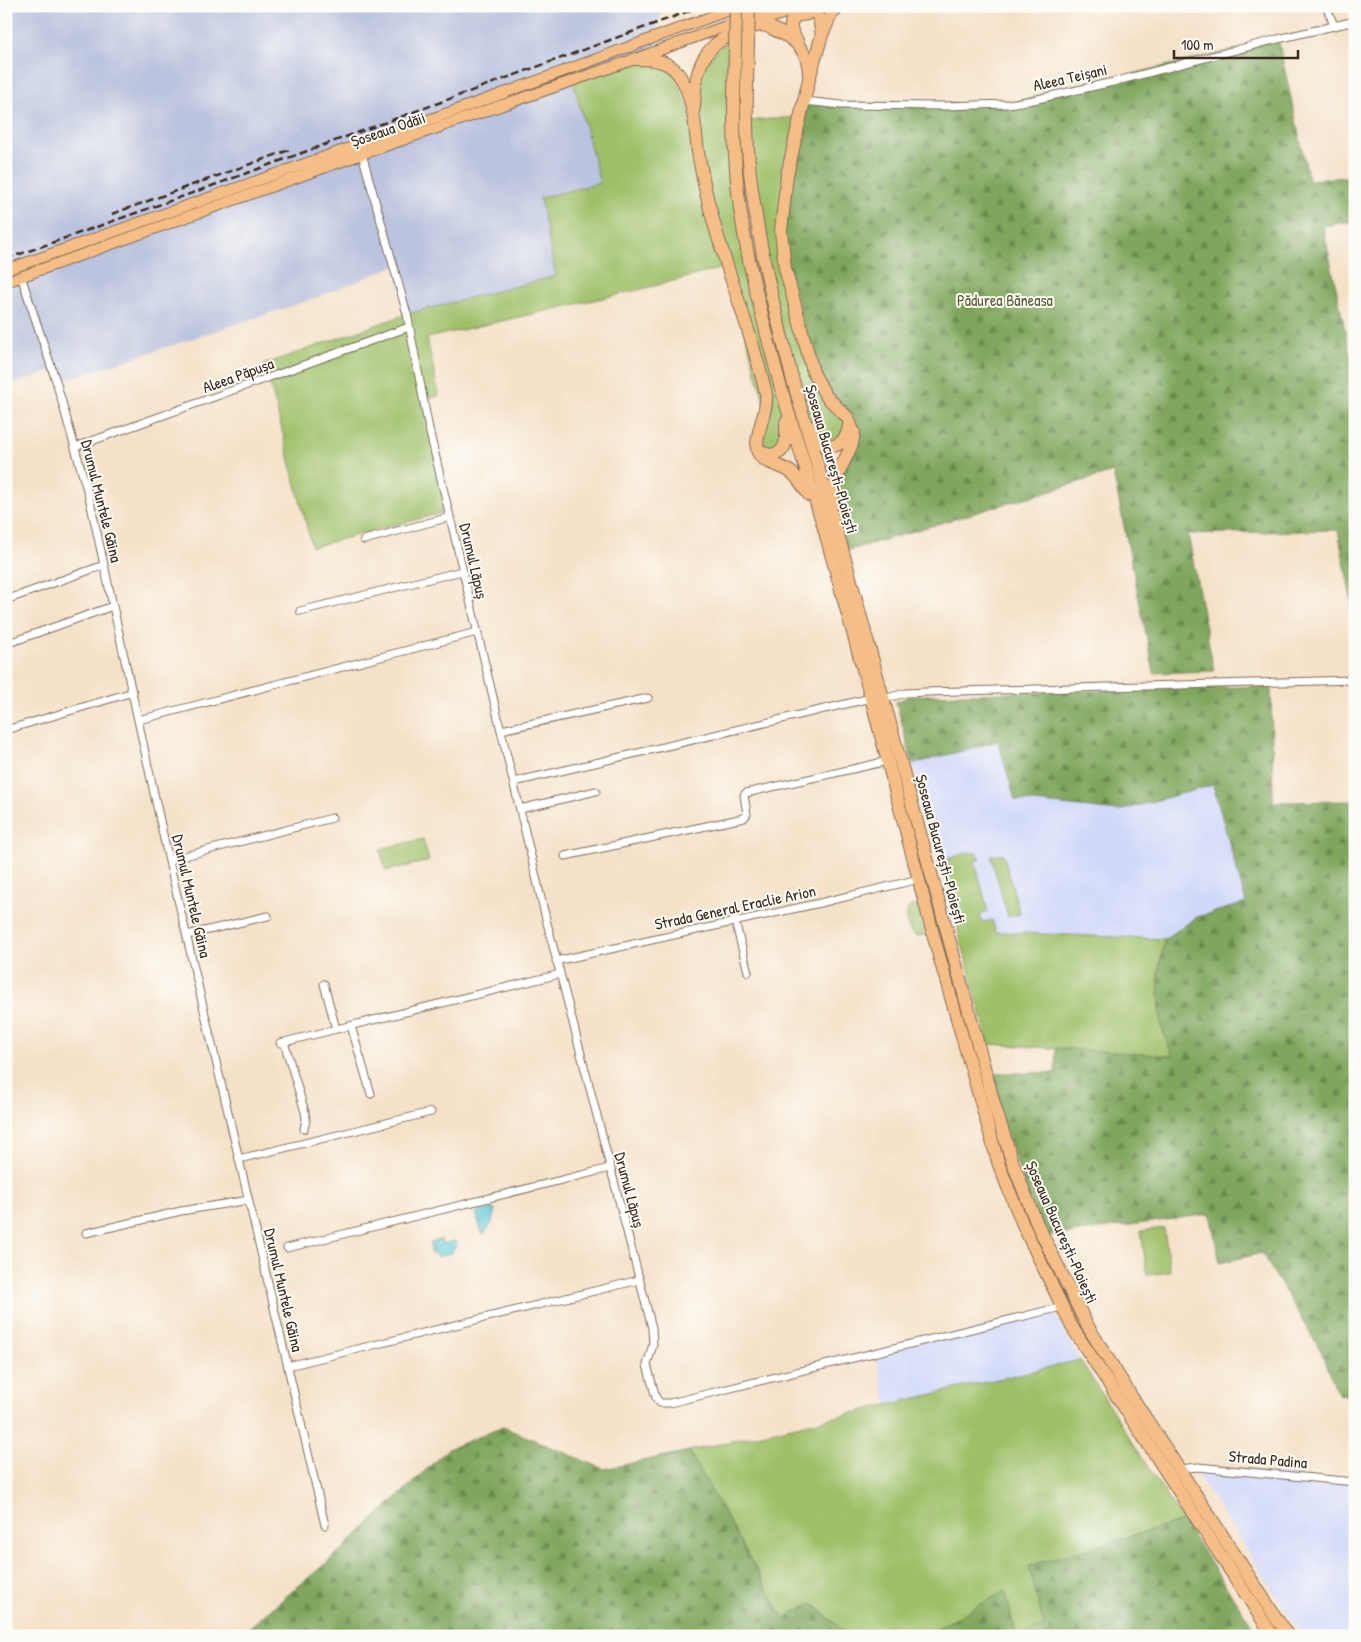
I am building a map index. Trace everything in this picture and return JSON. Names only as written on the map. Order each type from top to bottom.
[{"type":"highway","name":"Șoseaua București-Ploiești","points":[[736,6],[734,97],[736,172],[744,232],[755,291],[785,404],[824,510]]},
{"type":"highway","name":"Șoseaua București-Ploiești","points":[[749,6],[747,98],[750,172],[758,231],[769,288],[824,510],[992,1099],[1012,1161],[1042,1237],[1086,1325],[1288,1636]]},
{"type":"highway","points":[[689,101],[691,76],[695,64],[712,39],[767,21],[792,6]]},
{"type":"highway","points":[[635,59],[658,60],[669,65],[681,77],[689,101],[694,118],[710,210],[766,394],[766,410],[758,437],[758,454],[762,459],[786,469],[794,475],[824,510],[853,438],[852,427],[848,418],[826,396],[815,377],[783,259],[782,218],[786,175],[821,33],[838,6]]},
{"type":"highway","points":[[694,118],[697,76],[708,52],[713,45],[724,37],[799,8],[814,11],[818,17],[821,33]]},
{"type":"highway","points":[[798,44],[790,27],[795,16],[805,14],[811,16],[821,33]]},
{"type":"highway","points":[[767,21],[798,44],[806,54],[809,79]]},
{"type":"highway","points":[[798,401],[819,442],[827,445],[836,445],[844,440],[848,430],[848,418]]},
{"type":"highway","points":[[757,447],[762,453],[770,455],[780,453],[784,449],[786,438],[785,404]]},
{"type":"highway","name":"Șoseaua București-Ploiești","points":[[877,698],[888,761],[982,1108],[999,1165],[1023,1225],[1061,1307],[1090,1356],[1273,1636]]},
{"type":"main road","name":"Șoseaua Odăii","points":[[6,270],[740,6]]},
{"type":"main road","name":"Șoseaua Odăii","points":[[6,282],[781,6]]},
{"type":"street","points":[[1326,6],[1334,25]]},
{"type":"street","name":"Aleea Teișani","points":[[805,101],[841,105],[944,106],[1008,104],[1113,82],[1176,64],[1355,21]]},
{"type":"street","name":"Drumul Lăpuș","points":[[362,154],[395,266],[429,429],[462,571],[556,961],[639,1280],[652,1336],[653,1344],[647,1365],[656,1398],[660,1403],[670,1403],[1061,1307]]},
{"type":"street","name":"Drumul Muntele Găina","points":[[21,276],[56,381],[90,501],[169,860],[326,1525]]},
{"type":"street","name":"Aleea Păpușa","points":[[75,448],[409,327]]},
{"type":"street","points":[[364,540],[450,517]]},
{"type":"street","points":[[6,600],[104,565]]},
{"type":"street","points":[[300,611],[462,571]]},
{"type":"street","points":[[6,644],[113,606]]},
{"type":"street","points":[[139,720],[477,632]]},
{"type":"street","points":[[514,782],[877,698],[906,693],[1355,680]]},
{"type":"street","points":[[6,730],[133,692]]},
{"type":"street","points":[[501,730],[648,698]]},
{"type":"street","points":[[564,856],[744,818],[747,814],[744,796],[747,792],[888,761]]},
{"type":"street","points":[[520,809],[596,791]]},
{"type":"street","points":[[169,860],[332,818]]},
{"type":"street","name":"Strada General Eraclie Arion","points":[[556,961],[820,904],[919,879]]},
{"type":"street","points":[[187,935],[268,916]]},
{"type":"street","points":[[735,921],[748,972]]},
{"type":"street","points":[[304,1129],[305,1112],[282,1042],[560,974]]},
{"type":"street","points":[[324,984],[336,1029]]},
{"type":"street","points":[[351,1026],[370,1094]]},
{"type":"street","points":[[240,1160],[431,1112]]},
{"type":"street","points":[[287,1248],[610,1168]]},
{"type":"street","points":[[86,1233],[181,1211],[249,1200]]},
{"type":"street","points":[[288,1366],[639,1280]]},
{"type":"street","name":"Strada Padina","points":[[1179,1469],[1198,1467],[1355,1482]]},
{"type":"shaded area","points":[[6,6],[663,6],[651,55],[573,80],[600,183],[540,198],[556,276],[407,314],[395,266],[310,300],[63,381],[59,368],[6,387]]},
{"type":"shaded area","points":[[999,741],[1015,800],[1118,811],[1213,785],[1246,903],[1197,917],[1165,939],[958,930],[913,764]]},
{"type":"shaded area","points":[[1053,1311],[1080,1360],[888,1406],[875,1353]]},
{"type":"shaded area","points":[[1198,1467],[1355,1482],[1355,1636],[1303,1636],[1199,1477]]},
{"type":"green space","points":[[734,34],[736,172],[785,404],[786,445],[762,453],[766,410],[727,267],[642,289],[427,338],[439,396],[423,399],[449,511],[312,547],[265,364],[407,314],[556,276],[540,198],[600,183],[573,80],[635,59],[669,65],[693,116],[699,68]]},
{"type":"green space","name":"Pădurea Băneasa","points":[[1278,39],[1309,180],[1355,176],[1355,221],[1323,226],[1355,377],[1355,620],[1338,530],[1188,534],[1214,671],[1154,673],[1113,472],[843,552],[830,511],[854,433],[826,396],[782,244],[805,101],[821,103],[1008,104]]},
{"type":"green space","points":[[796,117],[848,418],[836,445],[814,434],[769,288],[747,121]]},
{"type":"green space","points":[[1271,686],[1273,802],[1355,801],[1355,1393],[1339,1396],[1321,1351],[1262,1253],[1220,1263],[1210,1214],[1043,1237],[985,1073],[1055,1073],[1056,1048],[1173,1056],[1161,1026],[1158,973],[1165,939],[1197,917],[1246,903],[1213,785],[1118,811],[1015,800],[998,741],[913,764],[896,702],[908,697],[927,695]]},
{"type":"green space","points":[[423,839],[429,861],[386,871],[380,849]]},
{"type":"green space","points":[[968,852],[977,853],[981,859],[975,861],[988,912],[980,915],[982,922],[992,920],[996,932],[1165,939],[1158,973],[1161,1026],[1173,1056],[989,1044],[958,930],[946,868],[948,859]]},
{"type":"green space","points":[[1003,853],[1020,914],[1008,917],[991,856]]},
{"type":"green space","points":[[912,905],[918,907],[925,932],[924,935],[918,936],[914,934],[908,925],[906,919],[908,909]]},
{"type":"green space","points":[[1164,1228],[1170,1272],[1147,1275],[1141,1231]]},
{"type":"green space","points":[[1080,1360],[1183,1521],[1029,1566],[1045,1627],[1016,1635],[1005,1591],[924,1636],[849,1636],[812,1603],[784,1618],[689,1451]]},
{"type":"green space","points":[[503,1427],[604,1469],[689,1451],[783,1618],[812,1603],[849,1636],[239,1636],[339,1552],[448,1449]]},
{"type":"green space","points":[[1183,1521],[1259,1636],[924,1636],[1005,1591],[1016,1635],[1044,1627],[1029,1566]]},
{"type":"water","points":[[492,1208],[495,1210],[492,1223],[482,1234],[476,1213]]},
{"type":"water","points":[[441,1239],[443,1244],[455,1241],[457,1245],[451,1253],[437,1257],[434,1253],[430,1253],[431,1242]]},
{"type":"railway","points":[[6,259],[198,191],[703,6]]},
{"type":"railway","points":[[112,214],[289,150]]}]
